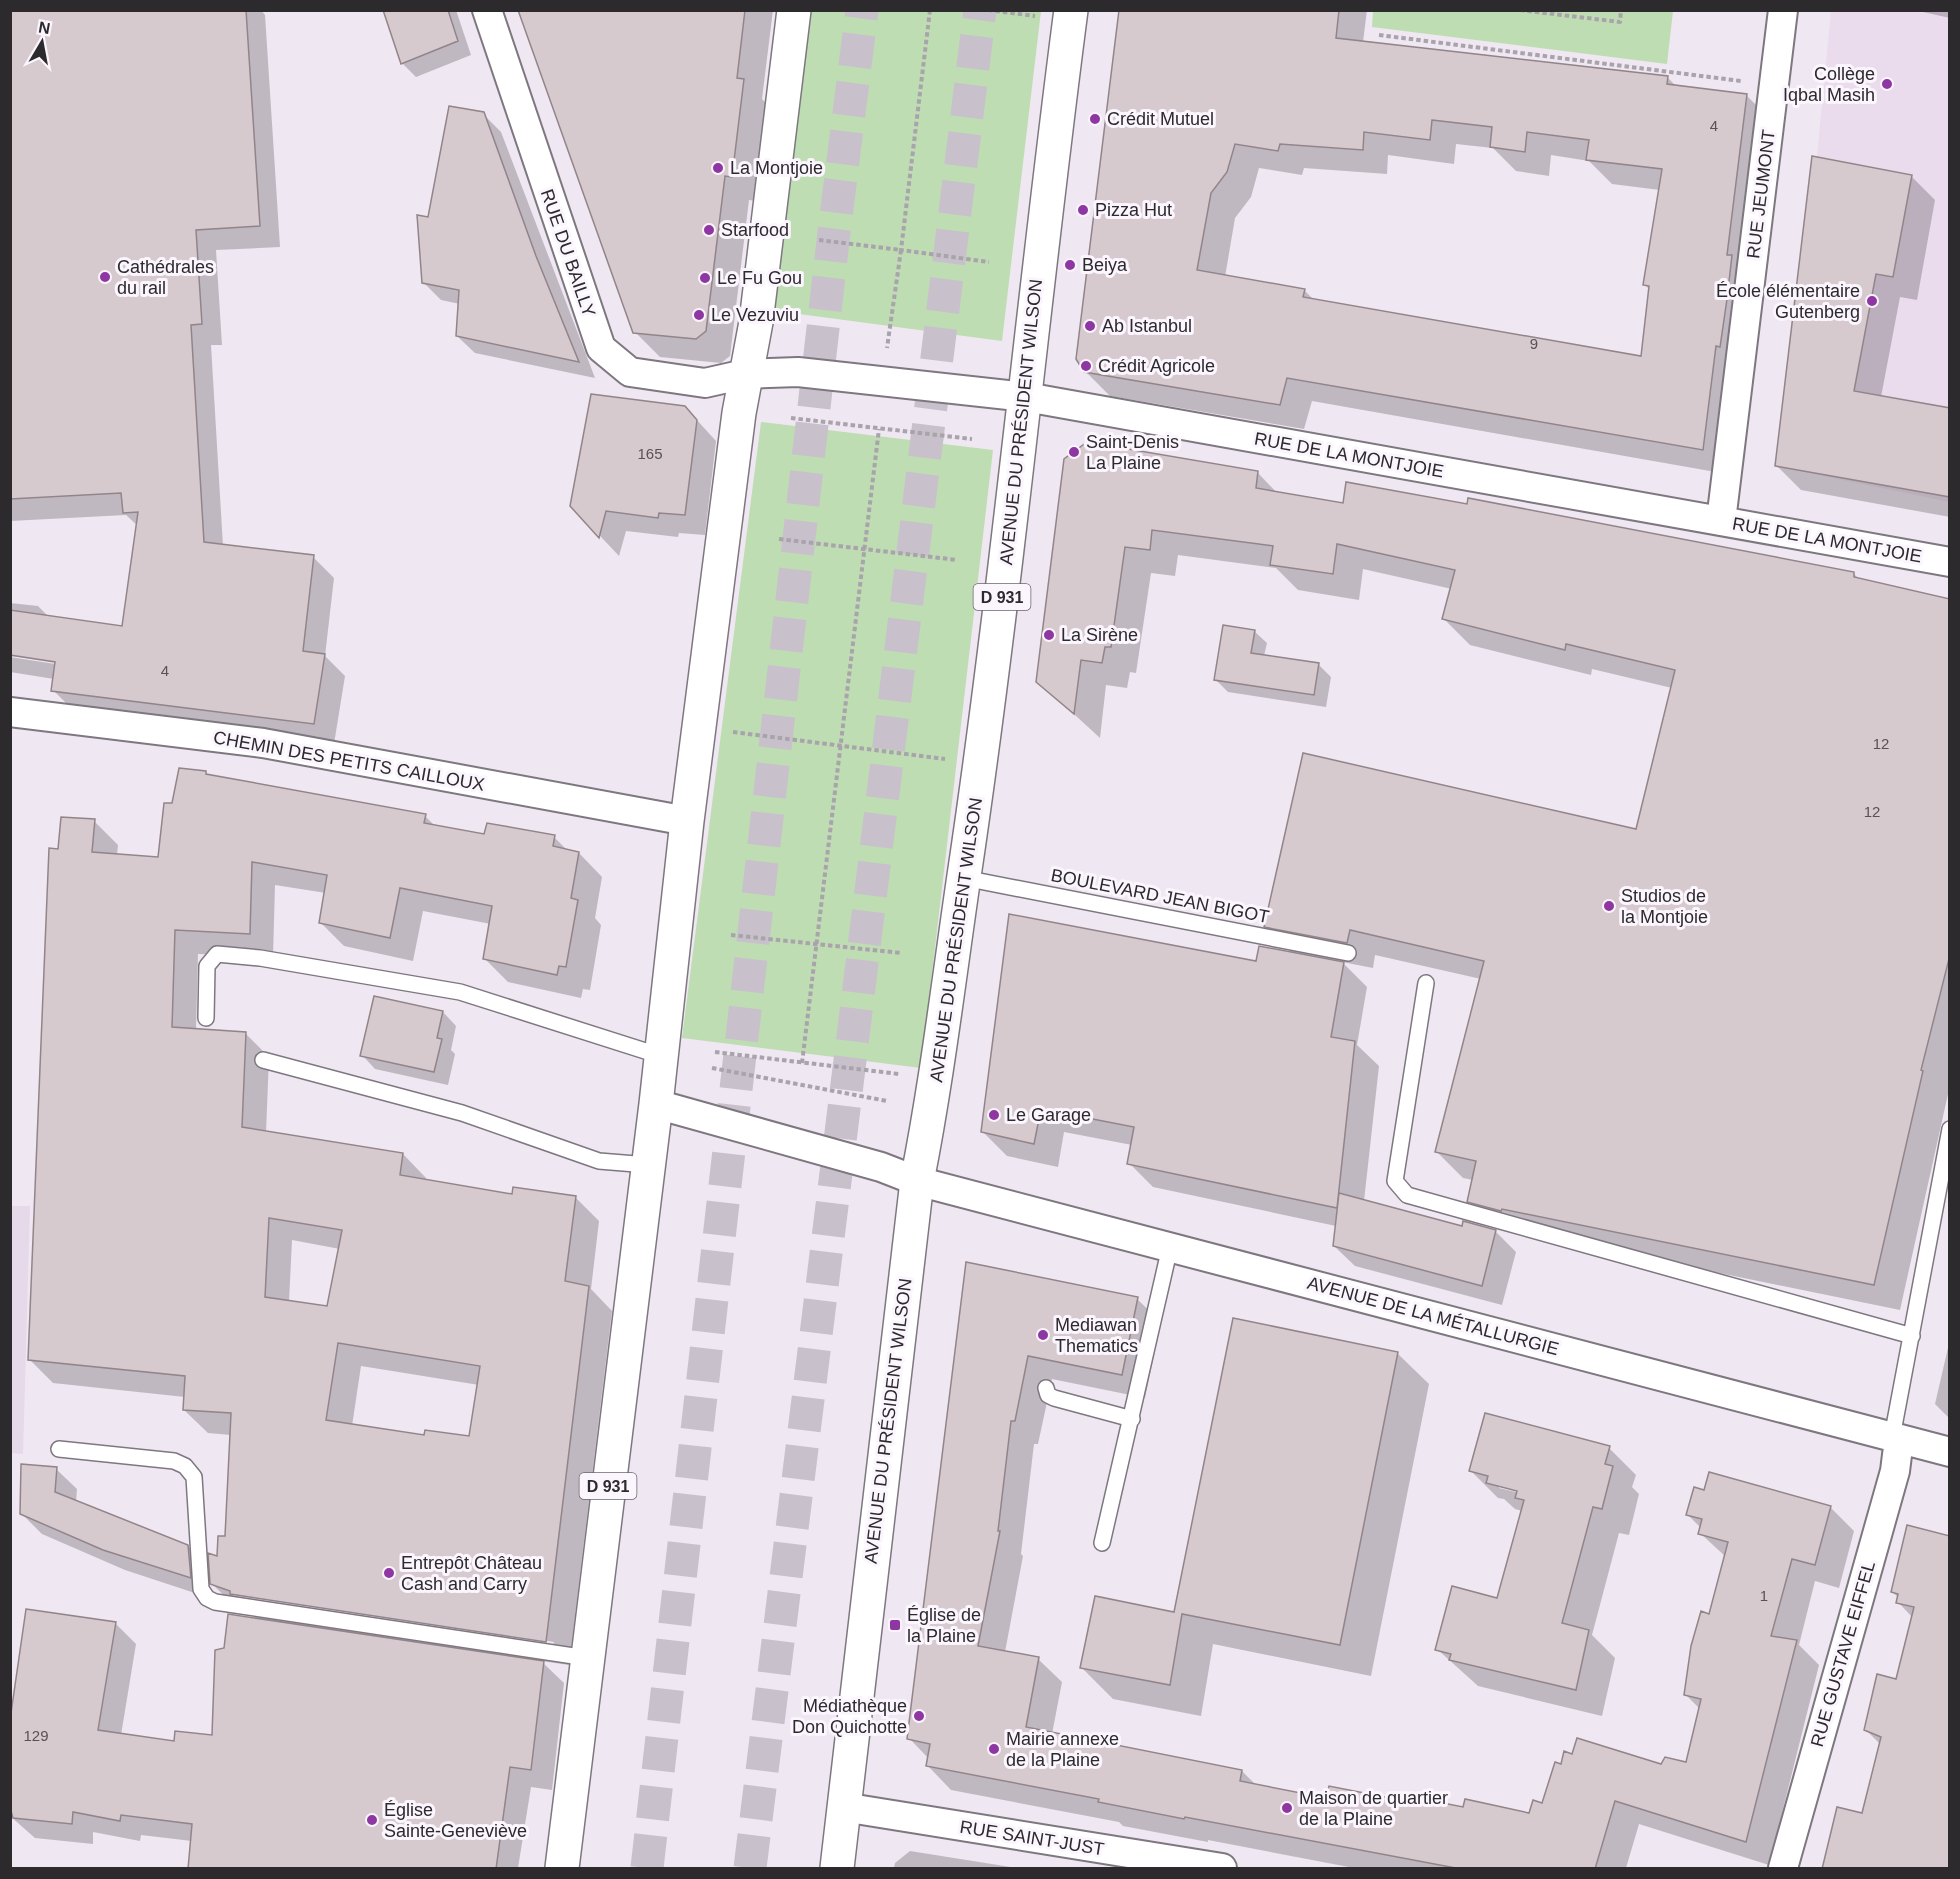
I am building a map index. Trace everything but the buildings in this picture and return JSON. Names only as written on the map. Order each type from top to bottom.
[{"type":"main road","name":"D 931","points":[[562,1869],[656,1104],[687,820],[745,374],[756,322],[794,10]]},
{"type":"main road","name":"AVENUE DU PRÉSIDENT WILSON","points":[[837,1869],[917,1181],[936,1084],[982,763],[1026,397],[1056,13]]},
{"type":"street","name":"RUE DU BAILLY","points":[[487,10],[601,348],[630,372],[705,383],[745,374]]},
{"type":"street","name":"RUE JEUMONT","points":[[1721,521],[1783,10]]},
{"type":"street","name":"RUE DE LA MONTJOIE","points":[[745,374],[798,372],[1026,397],[1950,562]]},
{"type":"street","name":"CHEMIN DES PETITS CAILLOUX","points":[[10,712],[263,743],[687,820]]},
{"type":"street","name":"AVENUE DE LA MÉTALLURGIE","points":[[656,1104],[881,1167],[917,1181],[1950,1452]]},
{"type":"street","name":"RUE GUSTAVE EIFFEL","points":[[1783,1869],[1895,1471],[1896,1438]]},
{"type":"street","name":"RUE SAINT-JUST","points":[[843,1808],[1222,1869]]},
{"type":"lane","name":"BOULEVARD JEAN BIGOT","points":[[964,878],[1348,953]]},
{"type":"lane","points":[[206,1018],[207,966],[217,954],[260,958],[460,992],[661,1056]]},
{"type":"lane","points":[[1426,982],[1395,1181],[1407,1195],[1912,1336]]},
{"type":"lane","points":[[263,1060],[462,1113],[599,1161],[648,1165]]},
{"type":"lane","points":[[1896,1438],[1950,1129]]},
{"type":"lane","points":[[1102,1543],[1170,1247]]},
{"type":"lane","points":[[1046,1388],[1048,1395],[1054,1398],[1132,1419]]},
{"type":"lane","points":[[59,1449],[174,1461],[185,1466],[194,1477],[201,1589],[215,1602],[587,1659]]},
{"type":"path","points":[[882,381],[901,250],[930,10]]},
{"type":"path","points":[[988,10],[1056,13]]},
{"type":"path","points":[[1520,10],[1620,22],[1621,10]]},
{"type":"path","points":[[1379,35],[1774,85]]},
{"type":"path","points":[[819,240],[989,262]]},
{"type":"path","points":[[792,418],[972,439]]},
{"type":"path","points":[[802,1063],[879,429]]},
{"type":"path","points":[[779,539],[957,560]]},
{"type":"path","points":[[700,728],[949,759]]},
{"type":"path","points":[[731,935],[901,953]]},
{"type":"path","points":[[715,1052],[890,1073]]},
{"type":"path","points":[[712,1068],[887,1101]]},
{"type":"shaded area","name":"École élémentaire Gutenberg","points":[[1831,11],[1949,11],[1949,502],[1775,466],[1812,156],[1817,157]]},
{"type":"shaded area","points":[[11,1206],[30,1206],[23,1454],[11,1453]]},
{"type":"green space","points":[[1373,10],[1673,11],[1667,64],[1372,27]]},
{"type":"green space","points":[[808,11],[1041,11],[1002,341],[769,310]]},
{"type":"green space","points":[[761,422],[993,450],[921,1068],[682,1038]]},
{"type":"tunnel","points":[[647,1868],[834,232],[862,10]]},
{"type":"tunnel","points":[[750,1868],[980,10]]},
{"type":"place","name":"Collège Iqbal Masih","points":[[1887,84]]},
{"type":"place","name":"Crédit Mutuel","points":[[1095,119]]},
{"type":"place","name":"La Montjoie","points":[[718,168]]},
{"type":"place","name":"Pizza Hut","points":[[1083,210]]},
{"type":"place","name":"Starfood","points":[[709,230]]},
{"type":"place","name":"Beiya","points":[[1070,265]]},
{"type":"place","name":"Cathédrales du rail","points":[[105,277]]},
{"type":"place","name":"Le Fu Gou","points":[[705,278]]},
{"type":"place","name":"École élémentaire Gutenberg","points":[[1872,301]]},
{"type":"place","name":"Le Vezuviu","points":[[699,315]]},
{"type":"place","name":"Ab Istanbul","points":[[1090,326]]},
{"type":"place","name":"Crédit Agricole","points":[[1086,366]]},
{"type":"place","name":"Saint-Denis La Plaine","points":[[1074,452]]},
{"type":"place","name":"La Sirène","points":[[1049,635]]},
{"type":"place","name":"Studios de la Montjoie","points":[[1609,906]]},
{"type":"place","name":"Le Garage","points":[[994,1115]]},
{"type":"place","name":"Mediawan Thematics","points":[[1043,1335]]},
{"type":"place","name":"Entrepôt Château Cash and Carry","points":[[389,1573]]},
{"type":"place","name":"Église de la Plaine","points":[[895,1625]]},
{"type":"place","name":"Médiathèque Don Quichotte","points":[[919,1716]]},
{"type":"place","name":"Mairie annexe de la Plaine","points":[[994,1749]]},
{"type":"place","name":"Maison de quartier de la Plaine","points":[[1287,1808]]},
{"type":"place","name":"Église Sainte-Geneviève","points":[[372,1820]]}]
